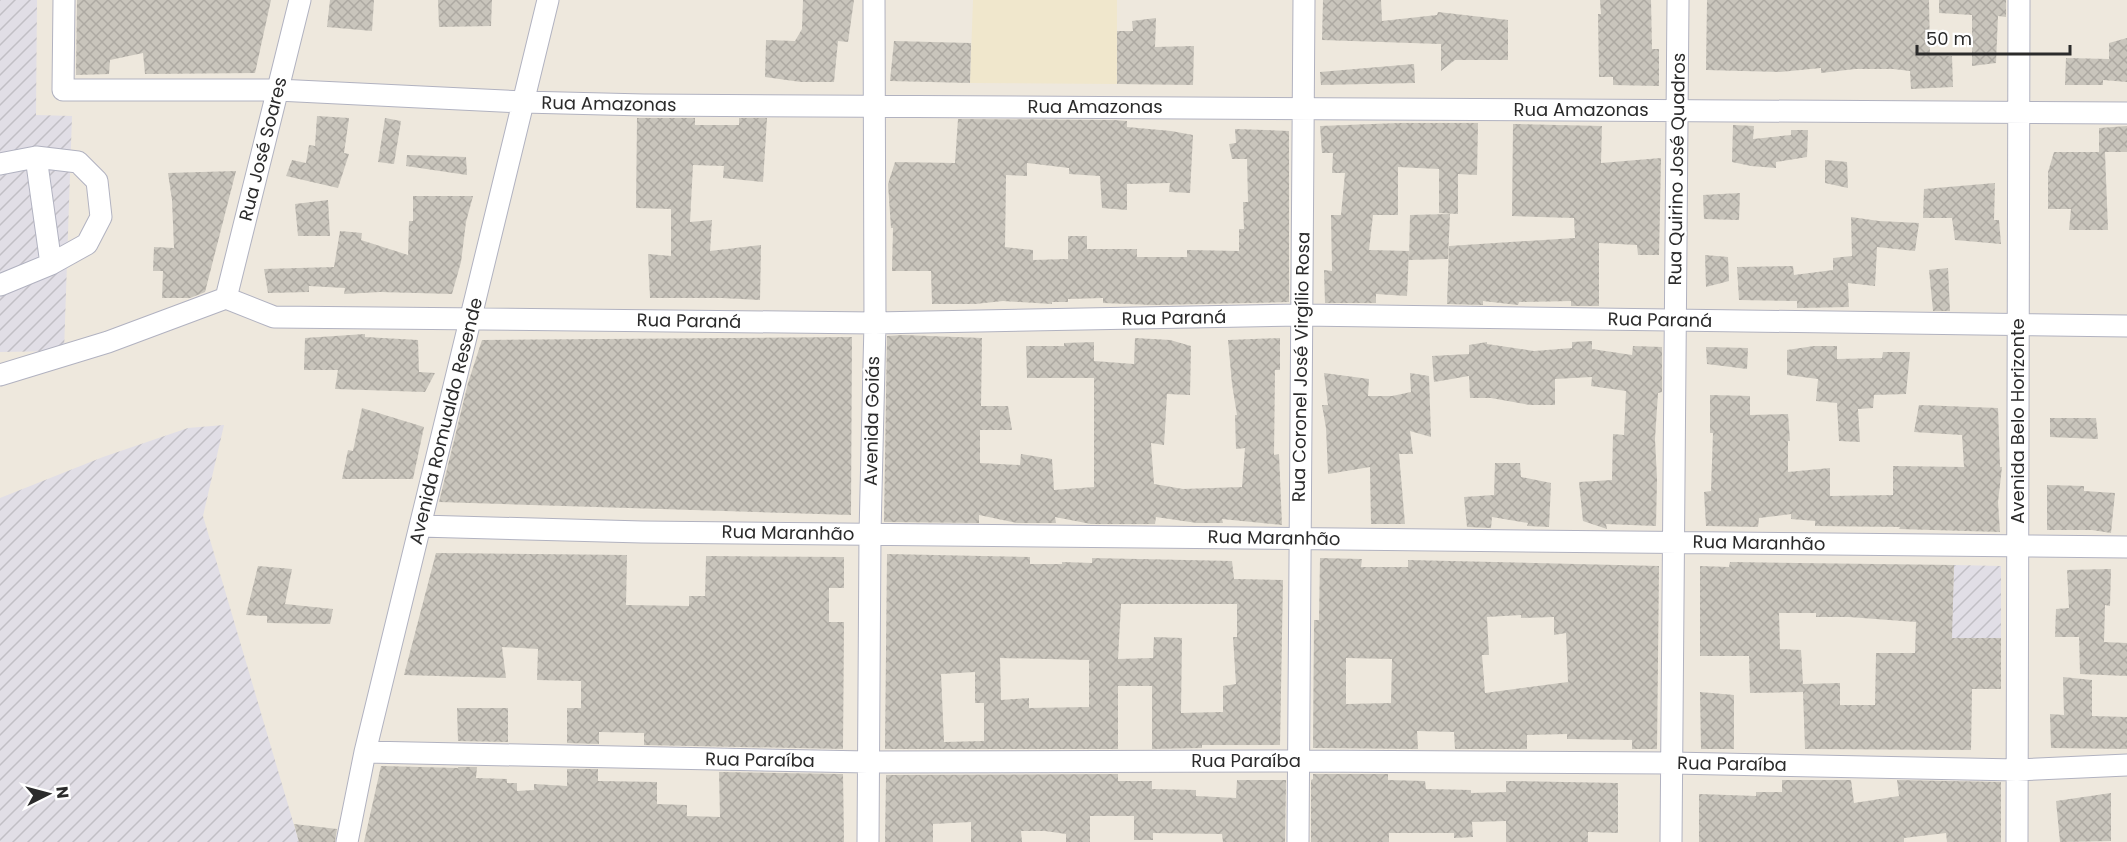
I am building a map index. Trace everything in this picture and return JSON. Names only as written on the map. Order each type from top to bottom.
[{"type":"street","name":"Rua Amazonas","points":[[64,0],[63,90],[277,90],[523,102],[873,106],[2127,112]]},
{"type":"street","name":"Rua José Soares","points":[[226,298],[300,0]]},
{"type":"street","name":"Avenida Romualdo Resende","points":[[347,842],[365,752],[548,0]]},
{"type":"street","name":"Avenida Goiás","points":[[868,842],[870,534],[875,323],[874,0]]},
{"type":"street","name":"Rua Coronel José Virgílio Rosa","points":[[1298,842],[1304,0]]},
{"type":"street","name":"Rua Quirino José Quadros","points":[[1671,842],[1678,0]]},
{"type":"street","name":"Avenida Belo Horizonte","points":[[2017,842],[2019,0]]},
{"type":"street","points":[[0,164],[36,157],[78,162],[97,181],[101,217],[87,244],[51,264],[0,285]]},
{"type":"street","points":[[36,157],[51,264]]},
{"type":"street","name":"Rua Paraná","points":[[226,298],[274,317],[875,323],[1301,315],[2127,326]]},
{"type":"street","points":[[0,375],[108,342],[226,298]]},
{"type":"street","name":"Rua Maranhão","points":[[420,526],[870,534],[2127,547]]},
{"type":"street","name":"Rua Paraíba","points":[[365,752],[868,762],[1672,763],[2017,770],[2127,765]]},
{"type":"shaded area","points":[[0,0],[37,0],[36,115],[72,116],[64,351],[0,352]]},
{"type":"shaded area","points":[[973,0],[1117,0],[1117,84],[970,83]]},
{"type":"shaded area","points":[[224,425],[203,516],[299,842],[0,842],[0,498],[103,457],[188,428]]},
{"type":"shaded area","points":[[1954,565],[2001,566],[2001,653],[1951,653]]},
{"type":"building","points":[[77,0],[271,0],[255,73],[145,74],[143,53],[110,60],[109,74],[76,75]]},
{"type":"building","points":[[330,0],[374,0],[372,31],[327,27]]},
{"type":"building","points":[[438,0],[492,0],[491,26],[439,27]]},
{"type":"building","points":[[803,0],[854,0],[848,42],[838,41],[834,82],[801,82],[765,77],[766,40],[795,41],[802,29]]},
{"type":"building","points":[[1323,0],[1381,0],[1382,21],[1437,15],[1438,12],[1508,20],[1508,60],[1455,60],[1441,71],[1441,44],[1322,40]]},
{"type":"building","points":[[1600,0],[1651,0],[1652,49],[1659,49],[1659,86],[1613,85],[1613,77],[1599,77],[1598,14],[1601,14]]},
{"type":"building","points":[[1707,0],[1929,0],[1930,55],[1952,56],[1953,87],[1911,89],[1910,71],[1893,69],[1855,69],[1821,73],[1821,68],[1780,72],[1706,70]]},
{"type":"building","points":[[1939,0],[2006,0],[2006,17],[1998,16],[1996,63],[1972,66],[1972,15],[1939,13]]},
{"type":"building","points":[[1156,18],[1155,47],[1194,46],[1193,85],[1117,84],[1117,31],[1133,31],[1132,21]]},
{"type":"building","points":[[2127,38],[2127,82],[2103,80],[2103,85],[2065,85],[2066,58],[2109,59],[2109,43]]},
{"type":"building","points":[[894,41],[971,43],[970,83],[890,81]]},
{"type":"building","points":[[1414,64],[1415,83],[1321,85],[1320,72]]},
{"type":"building","points":[[317,116],[349,118],[344,153],[349,154],[338,188],[286,176],[292,160],[306,163],[309,145],[315,146]]},
{"type":"building","points":[[385,118],[401,121],[394,164],[378,162]]},
{"type":"building","points":[[637,118],[695,118],[695,125],[739,125],[739,118],[767,118],[763,182],[723,178],[724,166],[693,165],[690,222],[712,220],[710,251],[761,245],[760,300],[650,298],[648,254],[671,256],[671,209],[636,208]]},
{"type":"building","points":[[958,119],[1114,120],[1127,121],[1127,127],[1193,135],[1190,193],[1169,192],[1170,183],[1127,184],[1127,210],[1102,208],[1100,176],[1069,174],[1069,168],[1027,163],[1027,176],[1006,175],[1005,247],[1033,250],[1033,260],[1068,259],[1068,236],[1087,236],[1087,249],[1137,249],[1137,257],[1187,257],[1187,250],[1239,251],[1239,229],[1244,229],[1243,202],[1248,202],[1247,159],[1232,159],[1229,144],[1236,143],[1235,129],[1289,131],[1289,302],[1153,305],[1103,303],[1103,298],[1068,299],[1068,302],[1052,302],[1052,304],[1003,301],[975,304],[932,304],[931,271],[892,271],[893,228],[891,228],[888,184],[895,162],[955,163]]},
{"type":"building","points":[[1478,123],[1477,175],[1458,174],[1458,214],[1439,213],[1439,169],[1398,167],[1398,215],[1373,215],[1369,250],[1409,251],[1407,296],[1376,294],[1376,303],[1325,303],[1324,270],[1332,271],[1331,215],[1341,215],[1345,173],[1332,173],[1333,153],[1322,153],[1320,126]]},
{"type":"building","points":[[1513,124],[1602,126],[1601,163],[1661,158],[1659,255],[1638,255],[1637,245],[1599,243],[1599,306],[1571,306],[1571,301],[1519,302],[1518,305],[1483,301],[1483,305],[1447,304],[1449,246],[1575,238],[1574,218],[1512,216]]},
{"type":"building","points":[[1733,125],[1754,126],[1753,139],[1791,135],[1791,130],[1808,130],[1807,157],[1776,162],[1776,168],[1732,162]]},
{"type":"building","points":[[2127,126],[2127,152],[2105,152],[2108,230],[2069,230],[2071,209],[2048,209],[2048,172],[2054,152],[2099,152],[2099,128]]},
{"type":"building","points":[[407,155],[466,157],[467,175],[406,166]]},
{"type":"building","points":[[1825,160],[1847,162],[1848,188],[1825,183]]},
{"type":"building","points":[[236,171],[205,292],[190,298],[162,298],[163,271],[153,271],[154,247],[174,248],[172,200],[168,173]]},
{"type":"building","points":[[1995,183],[1994,220],[1999,220],[2001,244],[1955,240],[1952,218],[1923,218],[1924,189]]},
{"type":"building","points":[[1740,193],[1739,220],[1704,219],[1703,195]]},
{"type":"building","points":[[413,196],[473,196],[466,222],[461,262],[452,294],[380,292],[344,294],[345,288],[309,286],[309,292],[268,293],[264,269],[334,267],[340,231],[362,233],[361,240],[408,255],[409,221],[413,221]]},
{"type":"building","points":[[328,200],[330,236],[298,236],[295,204]]},
{"type":"building","points":[[1450,214],[1448,259],[1409,260],[1410,215]]},
{"type":"building","points":[[1851,217],[1919,223],[1915,251],[1877,247],[1875,286],[1848,283],[1849,307],[1797,308],[1797,301],[1739,300],[1737,267],[1793,266],[1794,275],[1833,270],[1833,258],[1852,256]]},
{"type":"building","points":[[1705,255],[1728,257],[1729,281],[1706,287]]},
{"type":"building","points":[[1948,268],[1950,311],[1933,311],[1929,270]]},
{"type":"building","points":[[365,334],[365,337],[418,340],[419,372],[435,373],[425,392],[335,389],[338,370],[304,370],[305,338]]},
{"type":"building","points":[[887,336],[982,338],[981,406],[1008,406],[1012,430],[980,430],[980,463],[1020,465],[1021,454],[1052,459],[1054,490],[1094,487],[1094,378],[1027,378],[1026,346],[1064,346],[1064,343],[1094,342],[1094,361],[1134,364],[1135,338],[1170,340],[1191,346],[1190,395],[1167,394],[1164,445],[1151,443],[1154,484],[1183,489],[1242,487],[1245,448],[1236,449],[1235,415],[1237,415],[1228,340],[1280,338],[1280,370],[1275,370],[1274,455],[1279,454],[1282,525],[1222,519],[1223,523],[1197,523],[1156,517],[1155,524],[1091,524],[1055,517],[1056,523],[1017,523],[979,515],[979,523],[884,522]]},
{"type":"building","points":[[852,337],[851,515],[439,502],[468,383],[482,340]]},
{"type":"building","points":[[1592,341],[1592,349],[1632,355],[1633,346],[1662,347],[1662,392],[1658,393],[1655,439],[1656,526],[1606,524],[1607,529],[1583,521],[1579,482],[1612,480],[1613,434],[1624,435],[1626,391],[1591,386],[1592,377],[1555,379],[1555,405],[1530,405],[1491,398],[1470,398],[1469,376],[1434,382],[1432,356],[1469,354],[1469,345],[1487,342],[1487,344],[1534,351],[1572,348],[1572,342]]},
{"type":"building","points":[[1814,346],[1837,346],[1837,359],[1882,358],[1883,352],[1910,352],[1906,394],[1874,395],[1873,408],[1858,409],[1860,442],[1839,441],[1837,403],[1816,401],[1818,379],[1787,375],[1787,350]]},
{"type":"building","points":[[1706,347],[1748,348],[1747,369],[1707,364]]},
{"type":"building","points":[[1324,373],[1369,379],[1368,396],[1392,396],[1411,392],[1410,373],[1429,376],[1431,437],[1410,431],[1413,454],[1399,454],[1405,524],[1371,524],[1370,467],[1328,474],[1326,428],[1322,405],[1328,405]]},
{"type":"building","points":[[1710,395],[1750,396],[1750,415],[1788,414],[1790,441],[1788,441],[1788,472],[1830,468],[1830,496],[1893,495],[1893,466],[1964,467],[1962,435],[1914,432],[1919,405],[1998,408],[2000,467],[2002,467],[1998,502],[2000,532],[1815,526],[1815,521],[1791,519],[1791,514],[1759,518],[1758,527],[1706,526],[1704,492],[1711,491],[1713,433],[1710,433]]},
{"type":"building","points":[[362,408],[424,427],[413,479],[342,479],[348,450],[353,451]]},
{"type":"building","points":[[2050,418],[2096,418],[2098,439],[2050,437]]},
{"type":"building","points":[[1495,463],[1520,463],[1521,477],[1551,483],[1549,527],[1527,526],[1528,523],[1492,517],[1491,528],[1467,527],[1464,497],[1494,495]]},
{"type":"building","points":[[2047,485],[2084,486],[2084,491],[2115,493],[2111,533],[2092,530],[2047,530]]},
{"type":"building","points":[[436,553],[627,555],[626,605],[689,606],[689,596],[705,596],[706,556],[844,557],[844,588],[829,588],[829,622],[844,622],[843,749],[644,745],[644,733],[599,732],[599,744],[567,743],[567,708],[581,708],[581,681],[537,680],[538,649],[502,647],[506,678],[404,675]]},
{"type":"building","points":[[887,554],[1030,557],[1030,564],[1092,563],[1092,558],[1232,561],[1234,579],[1283,580],[1280,745],[1202,745],[1202,748],[1152,749],[1152,686],[1118,686],[1118,749],[885,749]],"holes":[[[1121,604],[1237,604],[1237,637],[1233,637],[1236,684],[1223,686],[1223,712],[1181,713],[1182,638],[1154,637],[1153,658],[1118,659]],[[1000,658],[1089,660],[1089,707],[1029,708],[1029,698],[1001,700]],[[975,672],[975,703],[984,703],[984,741],[944,742],[941,674]]]},
{"type":"building","points":[[1320,558],[1362,559],[1361,567],[1408,567],[1408,560],[1659,566],[1657,749],[1632,749],[1632,740],[1567,739],[1567,734],[1527,735],[1527,749],[1455,749],[1454,732],[1417,731],[1418,749],[1313,748],[1314,620],[1319,620]],"holes":[[[1521,615],[1521,618],[1554,617],[1554,635],[1566,633],[1568,682],[1485,693],[1482,655],[1489,655],[1487,617]],[[1346,658],[1392,659],[1391,703],[1346,704]]]},
{"type":"building","points":[[1730,562],[1954,565],[1952,638],[2001,638],[2001,689],[1972,689],[1971,750],[1805,749],[1803,692],[1750,693],[1749,656],[1700,656],[1700,566],[1729,567]],"holes":[[[1779,613],[1816,613],[1816,617],[1916,622],[1915,653],[1876,653],[1875,705],[1840,705],[1840,683],[1803,684],[1801,650],[1780,649]]]},
{"type":"building","points":[[258,566],[292,569],[285,604],[333,609],[330,624],[267,623],[267,616],[246,615]]},
{"type":"building","points":[[2111,569],[2110,606],[2105,605],[2104,642],[2127,643],[2127,676],[2080,674],[2079,637],[2055,637],[2056,609],[2069,608],[2067,570]]},
{"type":"building","points":[[2063,677],[2092,680],[2092,716],[2127,717],[2127,749],[2051,748],[2050,714],[2064,715]]},
{"type":"building","points":[[1700,692],[1734,695],[1734,749],[1701,749]]},
{"type":"building","points":[[457,708],[508,708],[508,742],[458,741]]},
{"type":"building","points":[[381,766],[477,767],[476,778],[507,779],[507,783],[517,783],[517,791],[534,790],[534,784],[567,786],[567,769],[598,769],[598,781],[657,782],[657,804],[687,805],[687,816],[720,817],[719,772],[843,774],[844,842],[364,842]]},
{"type":"building","points":[[1118,774],[1118,781],[1152,781],[1152,789],[1196,790],[1196,796],[1236,798],[1237,780],[1286,780],[1285,842],[1223,842],[1222,834],[1153,833],[1153,840],[1134,840],[1134,816],[1090,816],[1090,842],[1066,842],[1066,834],[1021,831],[1022,842],[971,842],[971,822],[933,824],[933,842],[885,842],[886,775]]},
{"type":"building","points":[[1313,774],[1388,774],[1388,780],[1425,781],[1426,789],[1471,790],[1471,793],[1506,792],[1506,781],[1618,783],[1618,833],[1588,832],[1588,842],[1506,842],[1506,821],[1472,822],[1473,837],[1454,838],[1454,833],[1389,833],[1389,842],[1311,842],[1311,780]]},
{"type":"building","points":[[1782,780],[1851,780],[1854,803],[1899,796],[1897,780],[2001,782],[2001,842],[1947,842],[1946,833],[1904,838],[1904,842],[1699,842],[1699,794],[1756,796],[1756,792],[1782,792]]},
{"type":"building","points":[[2111,793],[2111,841],[2060,842],[2056,801]]},
{"type":"building","points":[[294,824],[337,829],[335,842],[299,842]]}]
